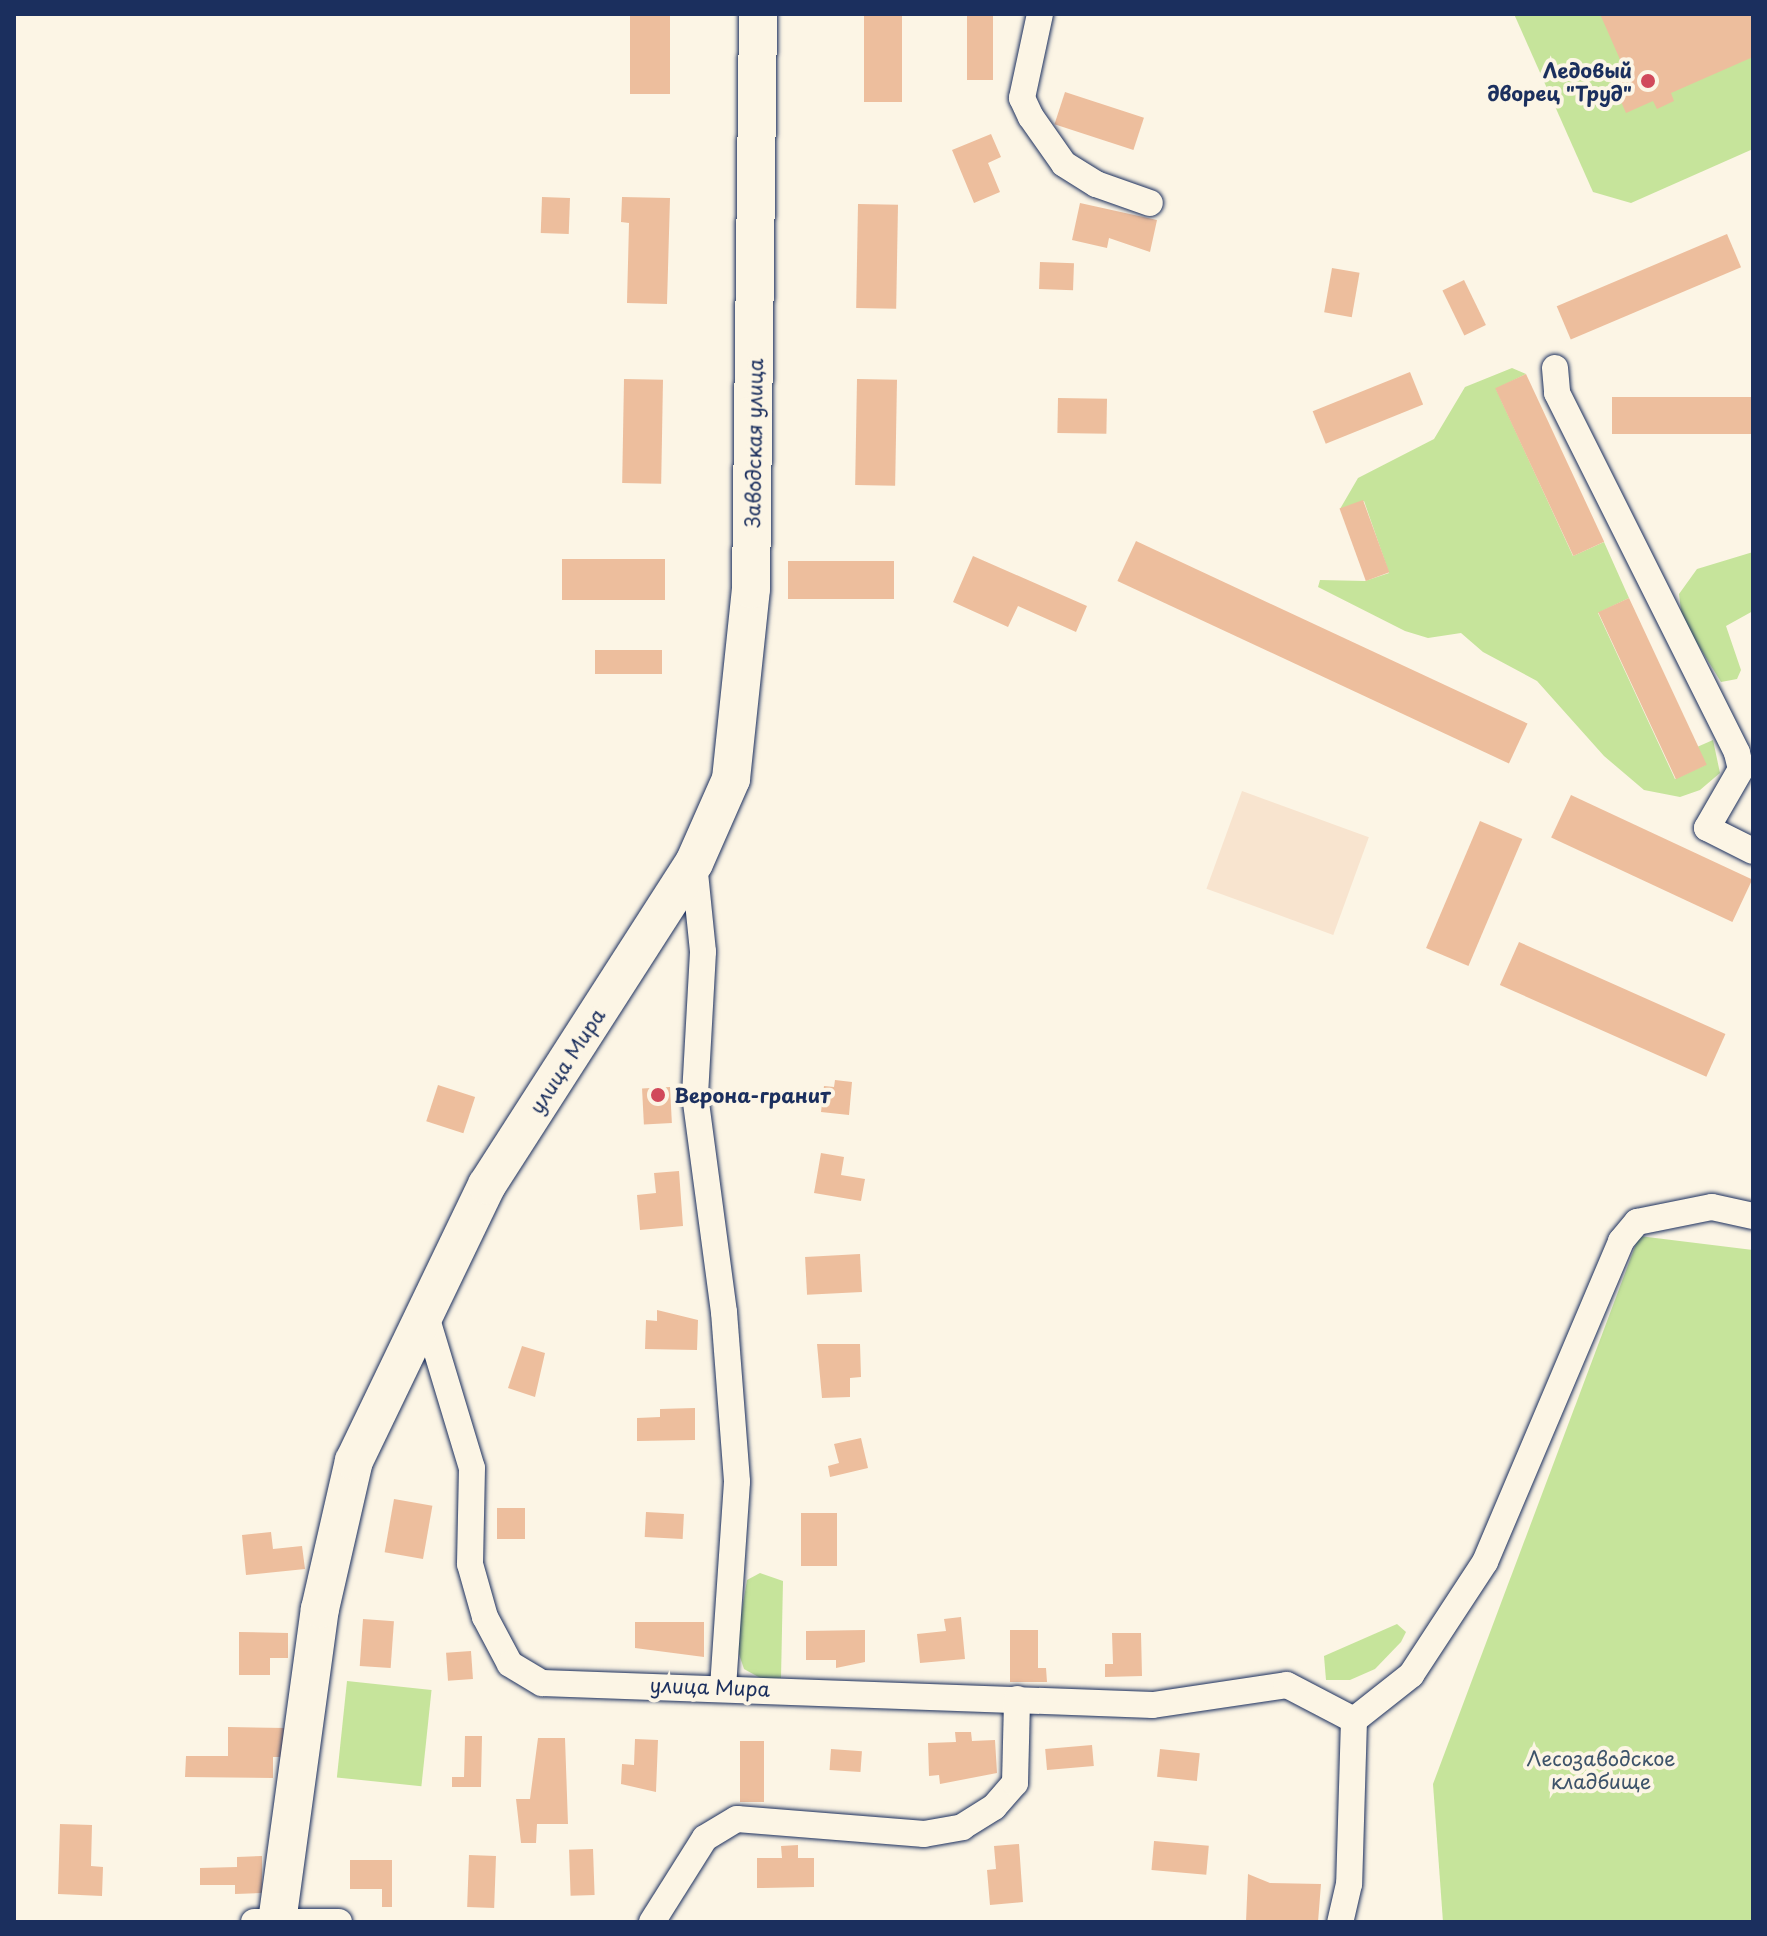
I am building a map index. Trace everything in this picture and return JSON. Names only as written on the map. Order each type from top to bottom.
[{"type":"street","name":"Заводская улица","points":[[694,863],[731,779],[746,671],[758,14]]},
{"type":"street","points":[[1040,14],[1022,98],[1031,117],[1064,164],[1096,184],[1150,203]]},
{"type":"street","points":[[1555,368],[1564,407],[1737,753],[1741,769],[1707,828],[1753,851]]},
{"type":"street","name":"улица Мира","points":[[339,1922],[270,1921],[320,1609],[354,1461],[423,1306],[487,1185],[694,863]]},
{"type":"street","points":[[694,863],[703,952],[695,1095],[724,1312],[737,1482],[723,1686]]},
{"type":"street","points":[[1340,1922],[1349,1884],[1354,1720],[1411,1675],[1485,1562],[1621,1241],[1637,1222],[1712,1207],[1753,1216]]},
{"type":"street","name":"улица Мира","points":[[423,1306],[472,1468],[470,1564],[485,1617],[510,1664],[542,1683],[723,1686],[1153,1705],[1287,1685],[1354,1720]]},
{"type":"street","points":[[652,1922],[705,1838],[737,1819],[924,1834],[962,1827],[994,1807],[1015,1783],[1017,1699]]},
{"type":"shaded area","points":[[1242,791],[1369,837],[1333,935],[1206,889]]},
{"type":"green space","name":"Ледовый дворец \"Труд\"","points":[[1514,14],[1753,14],[1753,149],[1631,203],[1593,192]]},
{"type":"green space","points":[[1512,368],[1526,374],[1496,389],[1573,556],[1604,542],[1629,598],[1598,613],[1675,779],[1705,765],[1697,747],[1713,740],[1720,773],[1700,790],[1680,797],[1644,790],[1604,756],[1537,681],[1483,652],[1461,633],[1428,638],[1405,631],[1318,587],[1320,580],[1365,581],[1389,573],[1364,501],[1340,509],[1358,478],[1434,439],[1465,387]]},
{"type":"green space","points":[[1753,552],[1753,611],[1726,626],[1741,670],[1737,679],[1721,682],[1682,619],[1679,594],[1697,569]]},
{"type":"green space","name":"Лесозаводское кладбище","points":[[1639,1236],[1753,1250],[1753,1922],[1443,1922],[1433,1784]]},
{"type":"green space","points":[[760,1573],[783,1581],[781,1678],[764,1680],[744,1669],[736,1645],[747,1580]]},
{"type":"green space","points":[[1397,1624],[1406,1632],[1401,1642],[1375,1669],[1350,1680],[1326,1680],[1324,1656]]},
{"type":"green space","points":[[347,1681],[432,1690],[421,1786],[337,1777]]},
{"type":"building","points":[[630,14],[670,14],[670,94],[630,94]]},
{"type":"building","points":[[864,14],[902,14],[902,102],[864,102]]},
{"type":"building","points":[[967,14],[993,14],[993,80],[967,80]]},
{"type":"building","points":[[1600,14],[1753,14],[1753,57],[1671,93],[1674,101],[1657,109],[1653,101],[1626,113],[1607,70],[1622,64]]},
{"type":"building","points":[[1065,92],[1144,118],[1133,150],[1054,124]]},
{"type":"building","points":[[991,134],[1001,157],[988,163],[1000,192],[974,203],[952,150]]},
{"type":"building","points":[[542,197],[570,198],[569,234],[541,233]]},
{"type":"building","points":[[622,197],[670,198],[667,304],[627,303],[629,223],[621,222]]},
{"type":"building","points":[[1080,203],[1157,220],[1150,252],[1109,238],[1107,248],[1072,240]]},
{"type":"building","points":[[858,204],[898,205],[896,309],[856,308]]},
{"type":"building","points":[[1727,234],[1741,267],[1571,339],[1557,306]]},
{"type":"building","points":[[1040,262],[1074,263],[1073,290],[1039,289]]},
{"type":"building","points":[[1332,268],[1360,273],[1352,317],[1324,312]]},
{"type":"building","points":[[1464,280],[1486,325],[1464,335],[1442,291]]},
{"type":"building","points":[[1410,372],[1423,404],[1326,444],[1313,411]]},
{"type":"building","points":[[1526,374],[1604,542],[1573,556],[1495,388]]},
{"type":"building","points":[[624,379],[663,380],[661,484],[622,483]]},
{"type":"building","points":[[857,379],[897,380],[895,486],[855,485]]},
{"type":"building","points":[[1612,397],[1753,397],[1753,434],[1612,434]]},
{"type":"building","points":[[1058,398],[1107,399],[1106,434],[1057,433]]},
{"type":"building","points":[[1363,500],[1389,572],[1366,581],[1340,509]]},
{"type":"building","points":[[1136,541],[1528,724],[1509,763],[1117,581]]},
{"type":"building","points":[[973,556],[1087,606],[1076,632],[1018,606],[1008,627],[953,602]]},
{"type":"building","points":[[562,559],[665,559],[665,600],[562,600]]},
{"type":"building","points":[[788,561],[894,561],[894,599],[788,599]]},
{"type":"building","points":[[1629,598],[1707,765],[1676,779],[1598,612]]},
{"type":"building","points":[[595,650],[662,650],[662,674],[595,674]]},
{"type":"building","points":[[1571,795],[1752,880],[1732,922],[1551,838]]},
{"type":"building","points":[[1480,821],[1522,839],[1468,966],[1426,948]]},
{"type":"building","points":[[1519,942],[1725,1034],[1706,1077],[1500,985]]},
{"type":"building","points":[[835,1080],[852,1082],[849,1115],[821,1112],[824,1086],[834,1087]]},
{"type":"building","points":[[438,1085],[475,1097],[463,1133],[426,1121]]},
{"type":"building","points":[[670,1087],[672,1123],[644,1124],[642,1088]]},
{"type":"building","points":[[821,1153],[844,1157],[841,1175],[865,1179],[861,1201],[814,1193]]},
{"type":"building","points":[[679,1171],[683,1226],[640,1230],[637,1195],[656,1193],[654,1173]]},
{"type":"building","points":[[860,1254],[862,1292],[807,1295],[805,1257]]},
{"type":"building","points":[[657,1310],[698,1320],[697,1350],[645,1349],[646,1320],[657,1321]]},
{"type":"building","points":[[817,1344],[860,1344],[861,1377],[850,1378],[850,1397],[822,1398]]},
{"type":"building","points":[[522,1346],[545,1353],[535,1397],[508,1388]]},
{"type":"building","points":[[695,1408],[695,1440],[637,1441],[637,1418],[660,1417],[660,1409]]},
{"type":"building","points":[[861,1438],[868,1468],[830,1477],[828,1466],[839,1463],[834,1444]]},
{"type":"building","points":[[394,1499],[432,1506],[423,1559],[385,1552]]},
{"type":"building","points":[[497,1508],[525,1508],[525,1539],[497,1539]]},
{"type":"building","points":[[646,1512],[684,1514],[683,1539],[645,1537]]},
{"type":"building","points":[[801,1513],[837,1513],[837,1566],[801,1566]]},
{"type":"building","points":[[271,1532],[273,1549],[302,1546],[305,1569],[246,1575],[242,1535]]},
{"type":"building","points":[[961,1617],[965,1659],[920,1663],[917,1634],[946,1631],[944,1619]]},
{"type":"building","points":[[363,1619],[394,1621],[391,1668],[360,1666]]},
{"type":"building","points":[[635,1622],[704,1622],[704,1657],[635,1648]]},
{"type":"building","points":[[865,1630],[865,1662],[836,1668],[836,1660],[806,1660],[806,1631]]},
{"type":"building","points":[[1010,1630],[1038,1630],[1038,1668],[1046,1668],[1047,1682],[1010,1682]]},
{"type":"building","points":[[239,1632],[288,1633],[288,1658],[270,1658],[270,1675],[239,1675]]},
{"type":"building","points":[[1112,1633],[1141,1633],[1142,1676],[1105,1677],[1105,1664],[1113,1664]]},
{"type":"building","points":[[471,1651],[473,1679],[448,1681],[446,1653]]},
{"type":"building","points":[[228,1727],[284,1728],[283,1757],[273,1757],[273,1778],[185,1777],[186,1756],[228,1756]]},
{"type":"building","points":[[955,1732],[971,1732],[972,1741],[995,1740],[997,1773],[940,1784],[939,1775],[929,1776],[928,1743],[956,1742]]},
{"type":"building","points":[[465,1736],[482,1736],[481,1787],[452,1787],[452,1777],[464,1777]]},
{"type":"building","points":[[538,1738],[565,1738],[568,1824],[537,1824],[536,1843],[521,1843],[516,1799],[530,1799]]},
{"type":"building","points":[[635,1739],[658,1740],[656,1792],[621,1784],[622,1764],[634,1765]]},
{"type":"building","points":[[740,1741],[764,1741],[764,1802],[740,1802]]},
{"type":"building","points":[[1092,1745],[1094,1766],[1047,1770],[1045,1749]]},
{"type":"building","points":[[831,1749],[862,1751],[860,1772],[830,1770]]},
{"type":"building","points":[[1160,1749],[1200,1753],[1197,1781],[1157,1777]]},
{"type":"building","points":[[60,1824],[92,1825],[91,1866],[103,1867],[102,1896],[58,1894]]},
{"type":"building","points":[[1154,1841],[1209,1846],[1206,1875],[1151,1870]]},
{"type":"building","points":[[1019,1844],[1023,1902],[990,1905],[987,1870],[996,1869],[994,1846]]},
{"type":"building","points":[[798,1845],[798,1858],[814,1858],[814,1887],[757,1888],[757,1858],[782,1858],[781,1846]]},
{"type":"building","points":[[593,1849],[595,1895],[571,1896],[569,1850]]},
{"type":"building","points":[[469,1855],[496,1856],[494,1908],[467,1907]]},
{"type":"building","points":[[262,1856],[262,1893],[235,1894],[235,1885],[200,1885],[200,1868],[237,1867],[237,1857]]},
{"type":"building","points":[[350,1860],[392,1860],[392,1907],[382,1907],[382,1889],[350,1889]]},
{"type":"building","points":[[1248,1874],[1270,1883],[1321,1884],[1318,1922],[1246,1922]]},
{"type":"place","name":"Ледовый дворец \"Труд\"","points":[[1648,81]]},
{"type":"place","name":"Верона-гранит","points":[[658,1095]]}]
